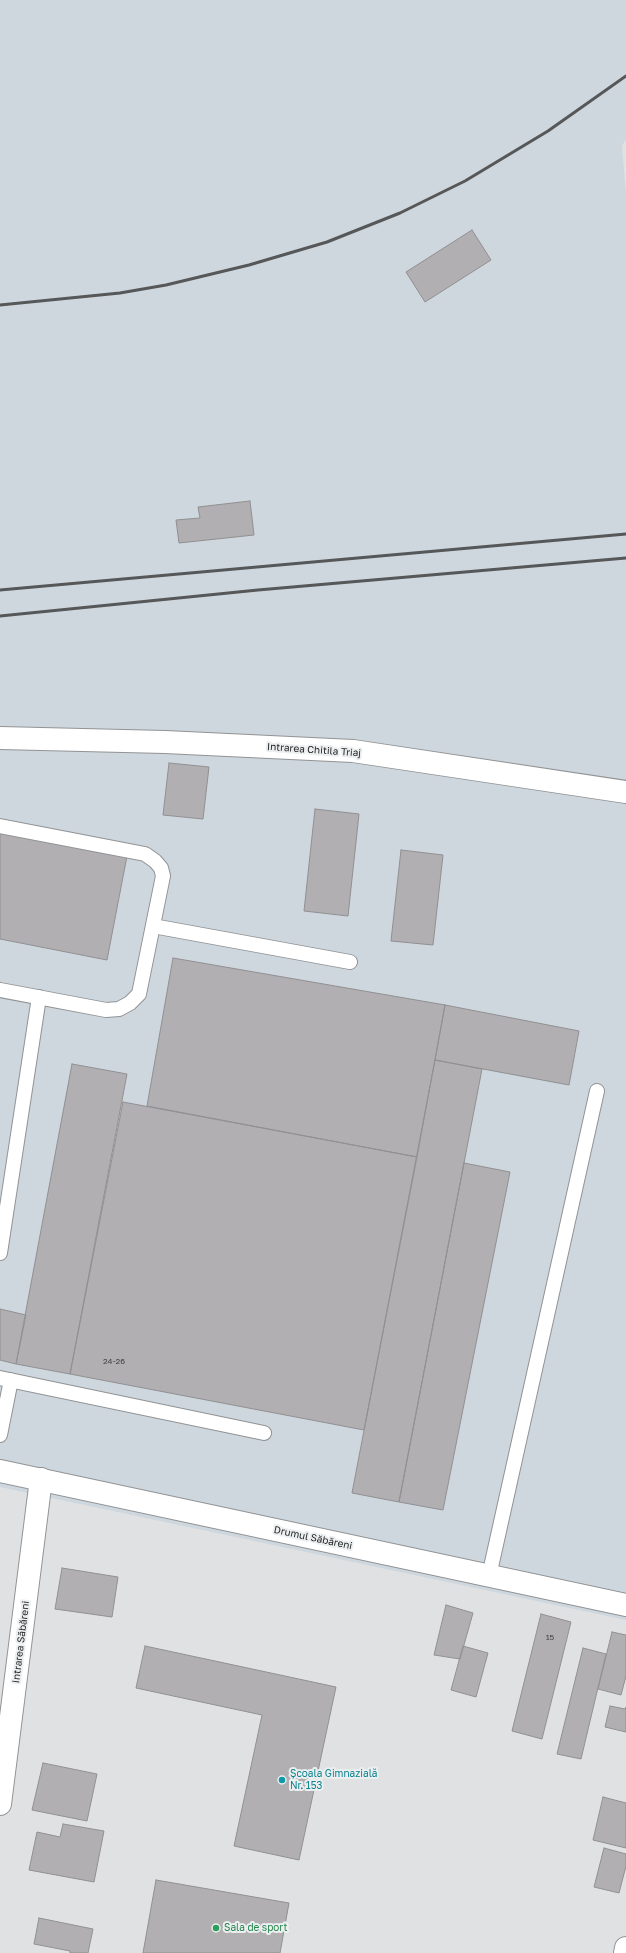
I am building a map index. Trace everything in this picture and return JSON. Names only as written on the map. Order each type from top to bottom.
[{"type":"street","name":"Intrarea Chitila Triaj","points":[[0,738],[165,742],[353,751],[626,792]]},
{"type":"street","name":"Drumul Săbăreni","points":[[0,1471],[626,1605]]},
{"type":"street","name":"Intrarea Săbăreni","points":[[0,1804],[41,1480]]},
{"type":"street","points":[[625,1953],[626,1948]]},
{"type":"lane","points":[[0,826],[145,854],[155,861],[161,868],[163,876],[139,994],[130,1003],[119,1009],[106,1010],[0,990]]},
{"type":"lane","points":[[153,926],[350,962]]},
{"type":"lane","points":[[0,1253],[39,997]]},
{"type":"lane","points":[[489,1576],[597,1091]]},
{"type":"lane","points":[[0,1435],[5,1379],[264,1432]]},
{"type":"shaded area","points":[[0,0],[626,0],[626,139],[622,146],[626,194],[626,1620],[0,1487]]},
{"type":"building","points":[[472,230],[491,260],[425,302],[406,272]]},
{"type":"building","points":[[250,501],[254,535],[179,543],[176,520],[200,518],[198,507]]},
{"type":"building","points":[[169,763],[209,767],[203,819],[163,815]]},
{"type":"building","points":[[315,809],[359,814],[348,916],[304,911]]},
{"type":"building","points":[[0,832],[127,856],[107,960],[0,939]]},
{"type":"building","points":[[401,850],[443,855],[433,945],[391,941]]},
{"type":"building","points":[[173,958],[445,1005],[417,1157],[147,1106]]},
{"type":"building","points":[[445,1005],[579,1031],[569,1085],[435,1060]]},
{"type":"building","points":[[435,1060],[482,1069],[399,1502],[352,1493]]},
{"type":"building","points":[[72,1064],[127,1074],[70,1374],[16,1364]]},
{"type":"building","points":[[123,1102],[417,1157],[364,1430],[70,1374]]},
{"type":"building","points":[[464,1163],[510,1172],[443,1510],[399,1502]]},
{"type":"building","points":[[0,1309],[26,1315],[16,1364],[0,1360]]},
{"type":"building","points":[[62,1568],[118,1577],[112,1617],[55,1609]]},
{"type":"building","points":[[446,1605],[473,1613],[460,1659],[434,1655]]},
{"type":"building","points":[[541,1614],[571,1622],[542,1739],[512,1731]]},
{"type":"building","points":[[612,1632],[626,1635],[626,1676],[621,1695],[598,1689]]},
{"type":"building","name":"Școala Gimnazială Nr. 153","points":[[145,1646],[336,1687],[299,1860],[234,1846],[262,1715],[136,1688]]},
{"type":"building","points":[[463,1646],[488,1653],[476,1697],[451,1690]]},
{"type":"building","points":[[583,1648],[606,1654],[581,1759],[557,1754]]},
{"type":"building","points":[[610,1706],[625,1709],[626,1707],[626,1732],[605,1727]]},
{"type":"building","points":[[43,1763],[97,1774],[87,1821],[32,1810]]},
{"type":"building","points":[[603,1797],[626,1803],[626,1848],[593,1840]]},
{"type":"building","points":[[63,1824],[104,1831],[94,1882],[29,1870],[37,1832],[60,1837]]},
{"type":"building","points":[[604,1848],[626,1854],[626,1866],[619,1893],[594,1887]]},
{"type":"building","name":"Sala de sport","points":[[156,1880],[289,1903],[280,1953],[143,1953]]},
{"type":"building","points":[[39,1918],[93,1929],[88,1953],[70,1953],[70,1951],[34,1944]]},
{"type":"railway","points":[[0,305],[120,293],[166,285],[249,265],[327,242],[400,213],[465,181],[548,131],[626,76]]},
{"type":"railway","points":[[0,590],[626,534]]},
{"type":"railway","points":[[0,616],[258,590],[626,558]]},
{"type":"place","name":"Școala Gimnazială Nr. 153","points":[[282,1780]]},
{"type":"place","name":"Sala de sport","points":[[216,1928]]}]
